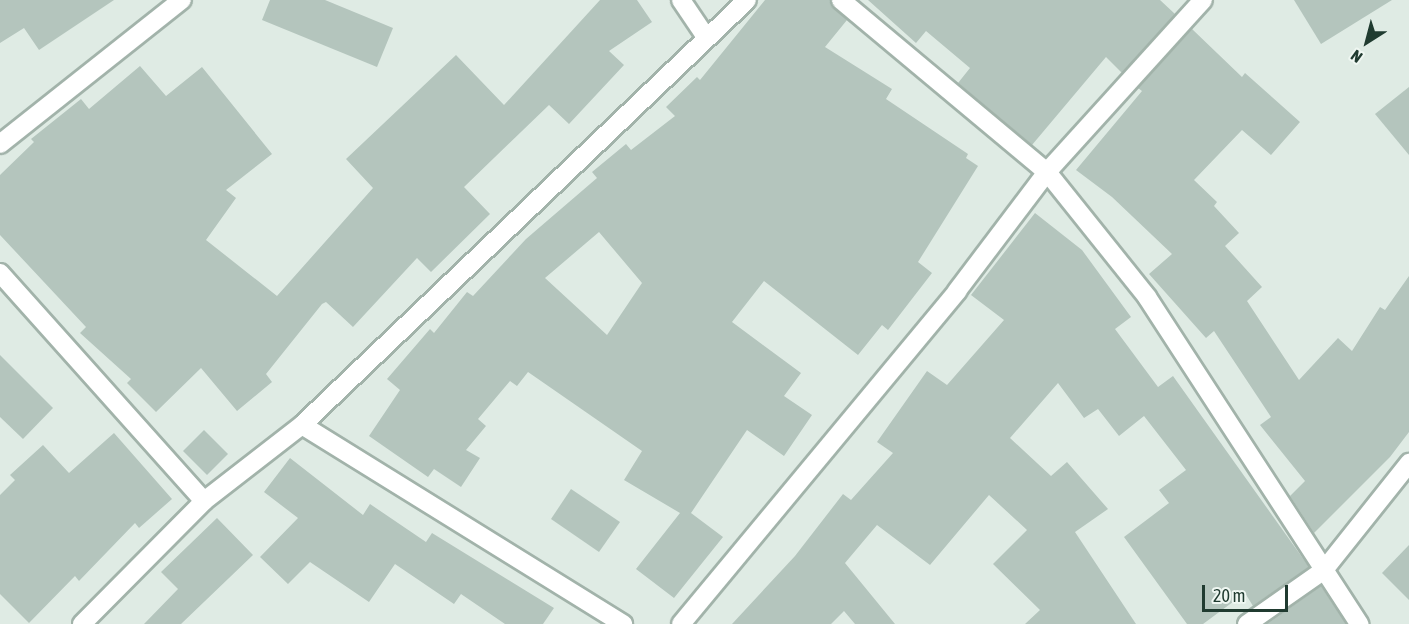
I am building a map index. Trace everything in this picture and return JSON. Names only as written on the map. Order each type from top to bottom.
[{"type":"street","points":[[0,144],[182,0]]},
{"type":"street","points":[[681,0],[706,37]]},
{"type":"street","points":[[82,624],[204,501],[302,425],[747,0]]},
{"type":"street","points":[[841,0],[1047,172],[1147,297],[1359,624]]},
{"type":"street","points":[[681,624],[957,291],[1047,172],[1203,0]]},
{"type":"street","points":[[0,273],[204,501]]},
{"type":"street","points":[[302,425],[623,624]]},
{"type":"street","points":[[1247,624],[1324,570],[1409,463]]},
{"type":"building","points":[[0,0],[114,0],[39,50],[24,28],[0,43]]},
{"type":"building","points":[[270,0],[325,0],[393,28],[377,67],[262,20]]},
{"type":"building","points":[[600,0],[637,0],[652,22],[609,51],[624,65],[569,124],[549,105],[464,187],[490,214],[431,272],[417,258],[353,327],[326,302],[322,304],[266,374],[272,382],[237,411],[201,368],[156,412],[127,383],[131,379],[80,333],[86,327],[0,235],[0,175],[34,142],[31,139],[81,99],[89,109],[140,66],[166,96],[202,67],[272,154],[226,190],[236,198],[206,240],[277,296],[373,188],[346,159],[456,55],[504,105]]},
{"type":"building","points":[[765,0],[830,0],[847,20],[825,47],[892,89],[886,99],[968,154],[966,158],[978,166],[918,262],[932,273],[888,330],[882,325],[858,355],[764,281],[732,322],[801,373],[784,396],[812,415],[784,456],[747,430],[691,513],[723,537],[674,598],[636,569],[680,513],[624,480],[642,451],[528,372],[517,386],[510,381],[478,419],[486,426],[466,450],[480,458],[461,487],[434,469],[428,477],[369,436],[400,390],[387,379],[430,329],[434,333],[467,292],[473,296],[526,239],[597,178],[592,172],[626,144],[631,150],[675,116],[666,107],[697,77],[700,80]],"holes":[[[599,232],[642,283],[607,335],[545,278]]]},
{"type":"building","points":[[868,0],[1160,0],[1175,14],[1122,73],[1106,57],[1032,145],[958,83],[970,68],[926,31],[916,43]]},
{"type":"building","points":[[1294,0],[1392,0],[1321,44]]},
{"type":"building","points":[[1192,29],[1242,77],[1245,73],[1300,122],[1271,155],[1242,130],[1194,180],[1217,202],[1214,206],[1239,233],[1225,246],[1262,287],[1247,301],[1299,380],[1338,338],[1352,351],[1380,307],[1385,310],[1409,276],[1409,432],[1390,457],[1314,533],[1290,496],[1305,481],[1260,425],[1271,417],[1214,331],[1206,338],[1149,274],[1172,254],[1112,197],[1076,170],[1142,91],[1138,88]]},
{"type":"building","points":[[1409,87],[1409,155],[1375,114]]},
{"type":"building","points":[[1035,213],[1082,250],[1131,317],[1115,329],[1158,387],[1173,376],[1309,567],[1253,606],[1245,593],[1203,624],[1187,624],[1124,537],[1169,503],[1159,490],[1186,470],[1144,416],[1119,436],[1098,409],[1084,418],[1058,383],[1010,438],[1051,476],[1067,462],[1108,509],[1075,532],[1136,624],[1025,624],[1040,610],[993,564],[1027,530],[989,495],[930,565],[877,525],[845,563],[895,624],[855,624],[844,611],[831,624],[732,624],[795,556],[843,494],[851,500],[893,453],[877,442],[927,371],[947,385],[1004,320],[971,295]]},
{"type":"building","points":[[0,355],[53,408],[23,439],[0,417]]},
{"type":"building","points":[[204,430],[228,454],[207,475],[183,451]]},
{"type":"building","points":[[114,433],[172,499],[139,528],[135,523],[79,581],[75,576],[29,623],[0,594],[0,495],[15,480],[10,475],[43,445],[69,473]]},
{"type":"building","points":[[290,458],[363,515],[370,504],[426,542],[432,533],[554,608],[543,624],[505,624],[461,594],[454,604],[395,564],[369,602],[310,562],[288,584],[260,557],[298,518],[264,492]]},
{"type":"building","points":[[571,489],[620,522],[599,552],[551,519]]},
{"type":"building","points":[[217,518],[253,555],[181,624],[144,624],[178,589],[161,572]]},
{"type":"building","points":[[1409,545],[1409,600],[1382,573]]},
{"type":"building","points":[[1321,586],[1346,624],[1267,624]]}]
